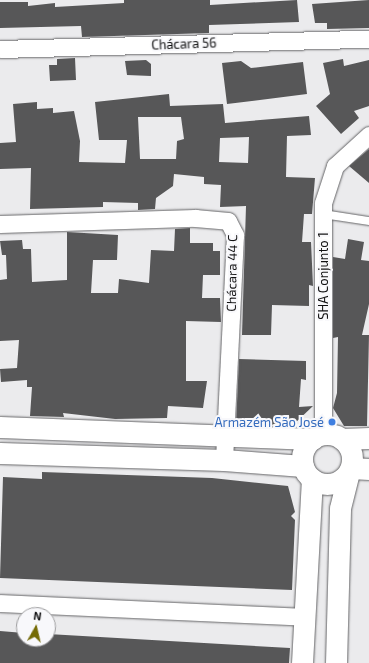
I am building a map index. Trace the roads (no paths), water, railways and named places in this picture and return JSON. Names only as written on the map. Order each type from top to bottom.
[{"type":"street","name":"Chácara 56","points":[[0,49],[369,39]]},
{"type":"street","name":"SHA Conjunto 1","points":[[326,438],[323,203],[335,166],[369,134]]},
{"type":"street","name":"Chácara 44 C","points":[[0,224],[195,218],[228,221],[235,235],[224,434],[224,460]]},
{"type":"street","points":[[0,427],[326,438],[369,438]]},
{"type":"street","points":[[161,459],[162,432]]},
{"type":"street","points":[[326,438],[351,452],[356,470],[340,508],[336,663]]},
{"type":"street","points":[[302,663],[303,617],[311,503],[308,473],[303,451],[326,438]]},
{"type":"street","points":[[0,453],[224,460],[308,473],[328,484],[356,470]]},
{"type":"street","points":[[311,503],[324,500],[340,508]]},
{"type":"street","points":[[0,603],[303,617]]},
{"type":"lane","points":[[323,214],[369,221]]},
{"type":"place","name":"Armazém São José","points":[[332,422]]}]
